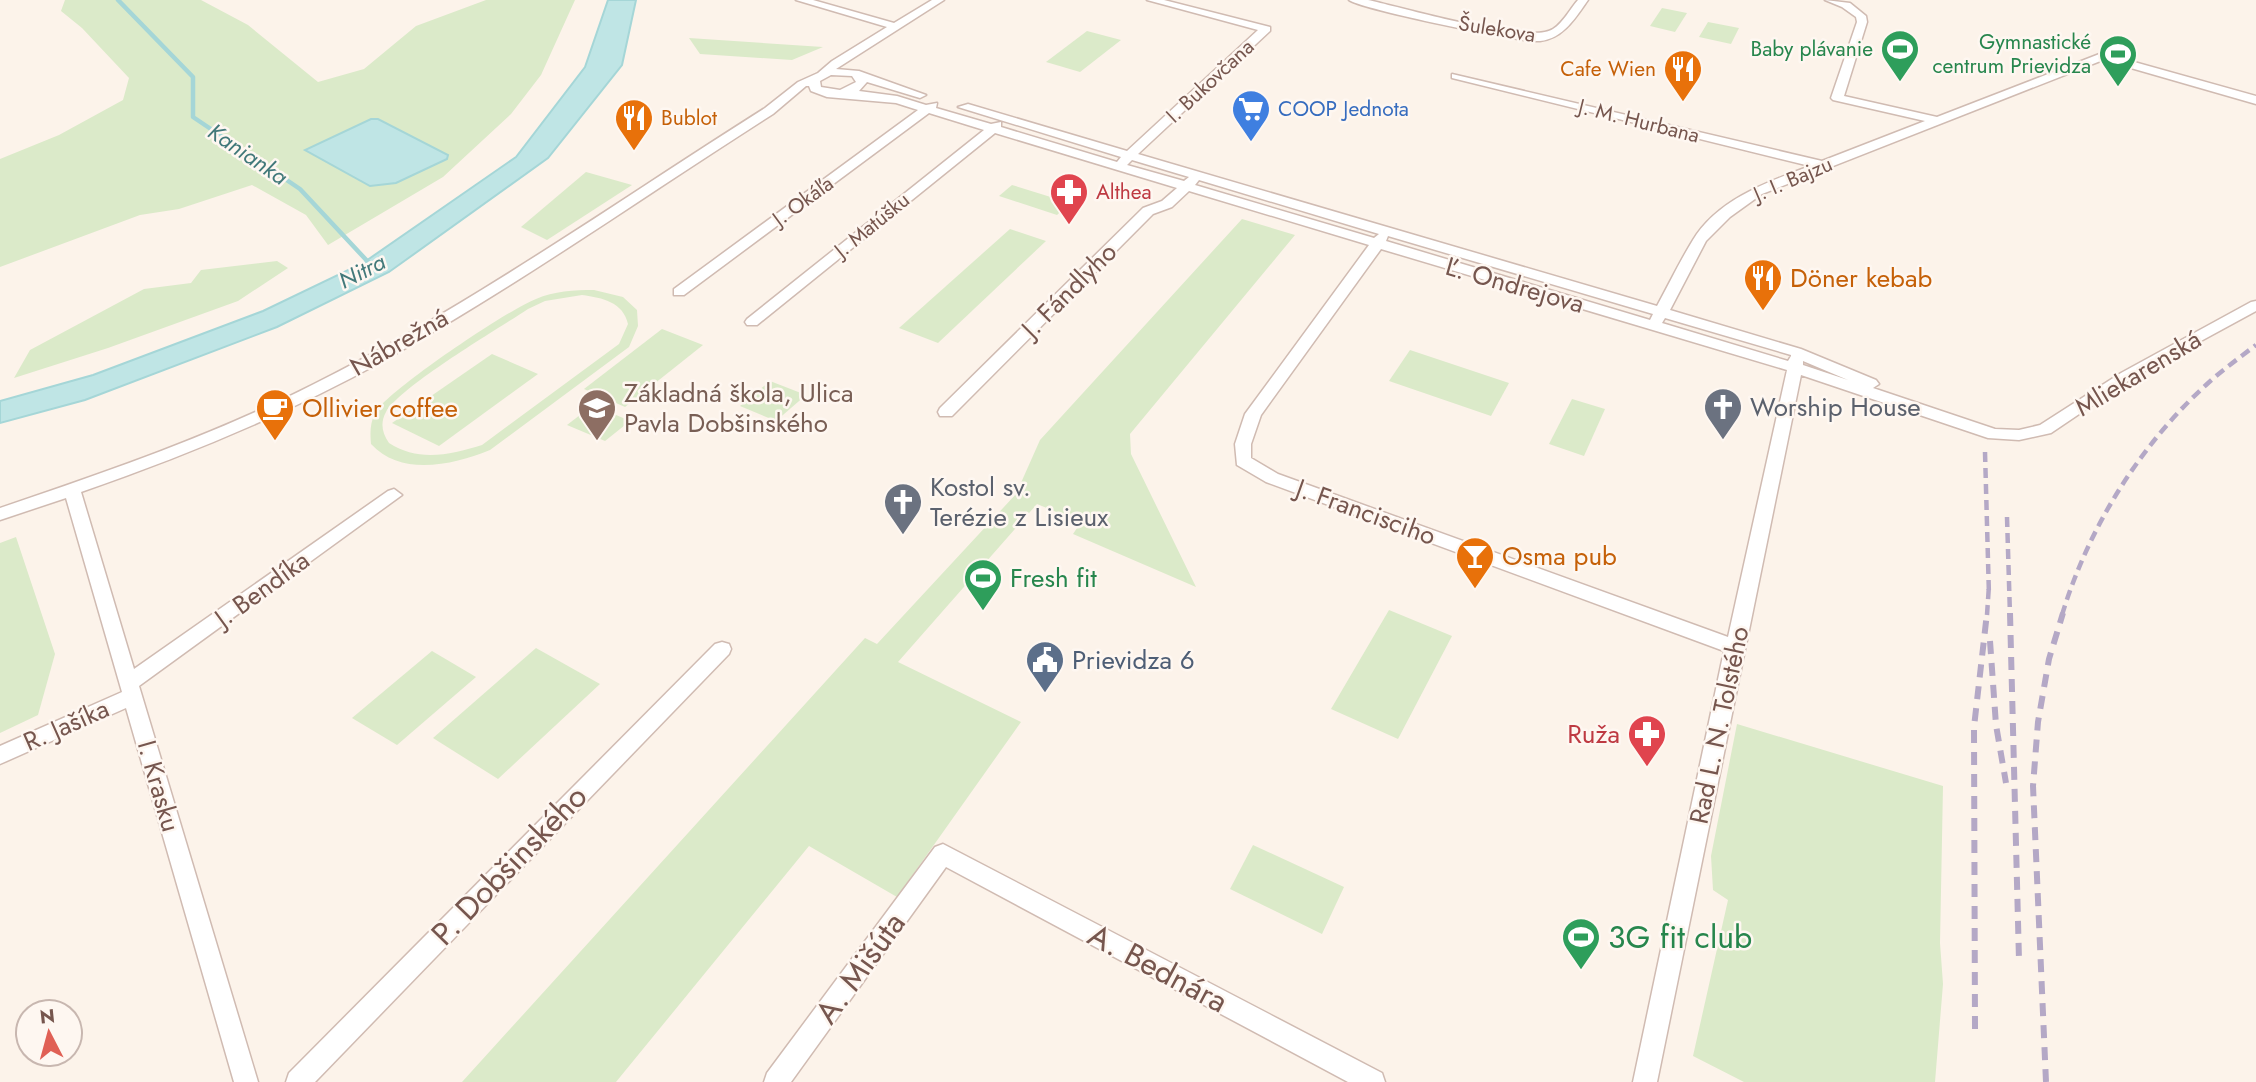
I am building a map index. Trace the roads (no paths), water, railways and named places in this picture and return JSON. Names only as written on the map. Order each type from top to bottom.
[{"type":"street","points":[[802,0],[897,27]]},
{"type":"street","name":"Nábrežná","points":[[0,514],[192,444],[319,388],[447,316],[769,111],[836,62],[862,49],[939,0]]},
{"type":"street","name":"I. Bukovčana","points":[[1130,156],[1266,29],[1152,0]]},
{"type":"street","name":"Šulekova","points":[[1354,0],[1508,35],[1540,38],[1558,31],[1583,0]]},
{"type":"street","points":[[1830,0],[1855,9],[1861,16],[1837,98],[1936,120]]},
{"type":"street","points":[[845,93],[860,85],[857,74],[862,49]]},
{"type":"street","name":"J. I. Bajzu","points":[[1657,319],[1700,239],[1725,215],[1757,191],[2102,56],[2256,100]]},
{"type":"street","name":"Ľ. Ondrejova","points":[[818,77],[836,71],[857,74],[1197,176],[1382,238]]},
{"type":"street","name":"J. M. Hurbana","points":[[1456,76],[1822,165]]},
{"type":"street","points":[[818,77],[812,83],[815,89],[831,94]]},
{"type":"street","name":"Ľ. Ondrejova","points":[[831,94],[845,93],[897,100],[1185,187],[1382,238],[1657,319],[1994,434],[2019,435]]},
{"type":"street","name":"Nábrežná","points":[[769,111],[831,94]]},
{"type":"street","points":[[928,109],[939,100]]},
{"type":"street","name":"J. Okáľa","points":[[679,292],[928,109]]},
{"type":"street","points":[[992,129],[1004,119]]},
{"type":"street","name":"J. Matúšku","points":[[752,322],[992,129]]},
{"type":"street","points":[[1118,167],[1130,156]]},
{"type":"street","name":"J. Fándlyho","points":[[947,411],[1148,211],[1167,204],[1197,176]]},
{"type":"street","name":"J. Francisciho","points":[[1382,238],[1253,414],[1243,443],[1243,461],[1272,478],[1735,647]]},
{"type":"street","name":"Mliekarenská","points":[[2019,435],[2045,429],[2126,376],[2256,305]]},
{"type":"street","name":"Ľ. Ondrejova","points":[[1657,319],[1796,352],[1847,372],[1933,415]]},
{"type":"street","points":[[1796,352],[1796,368]]},
{"type":"street","name":"Rad L. N. Tolstého","points":[[1645,1082],[1796,368]]},
{"type":"street","name":"I. Krasku","points":[[72,489],[246,1082]]},
{"type":"street","name":"J. Bendíka","points":[[131,689],[394,495]]},
{"type":"street","name":"P. Dobšinského","points":[[298,1082],[722,649]]},
{"type":"street","name":"R. Jašíka","points":[[0,755],[131,689]]},
{"type":"street","name":"A. Bednára","points":[[943,854],[1373,1082]]},
{"type":"street","name":"A. Mišúta","points":[[776,1082],[943,854]]},
{"type":"water","name":"Nitra","points":[[608,0],[636,0],[622,65],[548,158],[389,272],[277,327],[85,400],[0,423],[0,401],[93,375],[263,311],[363,263],[516,157],[585,67]]},
{"type":"water","points":[[371,119],[378,119],[448,155],[447,159],[396,183],[370,186],[305,150]]},
{"type":"waterway","name":"Kanianka","points":[[118,0],[193,77],[193,117],[300,189],[370,264]]},
{"type":"railway","points":[[2062,615],[2086,551],[2101,521],[2138,462],[2182,409],[2212,380],[2256,345]]},
{"type":"railway","points":[[1985,452],[1989,588]]},
{"type":"railway","points":[[2007,517],[2010,615]]},
{"type":"railway","points":[[1987,615],[1989,588]]},
{"type":"railway","points":[[1989,588],[1989,596]]},
{"type":"railway","points":[[1975,1029],[1974,727],[1987,613]]},
{"type":"railway","points":[[2010,613],[2019,960]]},
{"type":"railway","points":[[2046,1082],[2033,786],[2038,722],[2049,659],[2063,613]]},
{"type":"railway","points":[[1990,641],[1996,725],[2006,783]]},
{"type":"place","name":"Baby plávanie","points":[[1900,83]]},
{"type":"place","name":"Gymnastické centrum Prievidza","points":[[2118,88]]},
{"type":"place","name":"Cafe Wien","points":[[1683,103]]},
{"type":"place","name":"COOP Jednota","points":[[1251,143]]},
{"type":"place","name":"Bublot","points":[[634,152]]},
{"type":"place","name":"Althea","points":[[1069,226]]},
{"type":"place","name":"Döner kebab","points":[[1763,312]]},
{"type":"place","name":"Worship House","points":[[1723,441]]},
{"type":"place","name":"Ollivier coffee","points":[[275,442]]},
{"type":"place","name":"Základná škola, Ulica Pavla Dobšinského","points":[[597,442]]},
{"type":"place","name":"Kostol sv. Terézie z Lisieux","points":[[903,536]]},
{"type":"place","name":"Osma pub","points":[[1475,590]]},
{"type":"place","name":"Fresh fit","points":[[983,612]]},
{"type":"place","name":"Prievidza 6","points":[[1045,694]]},
{"type":"place","name":"Ruža","points":[[1647,768]]},
{"type":"place","name":"3G fit club","points":[[1581,971]]}]
